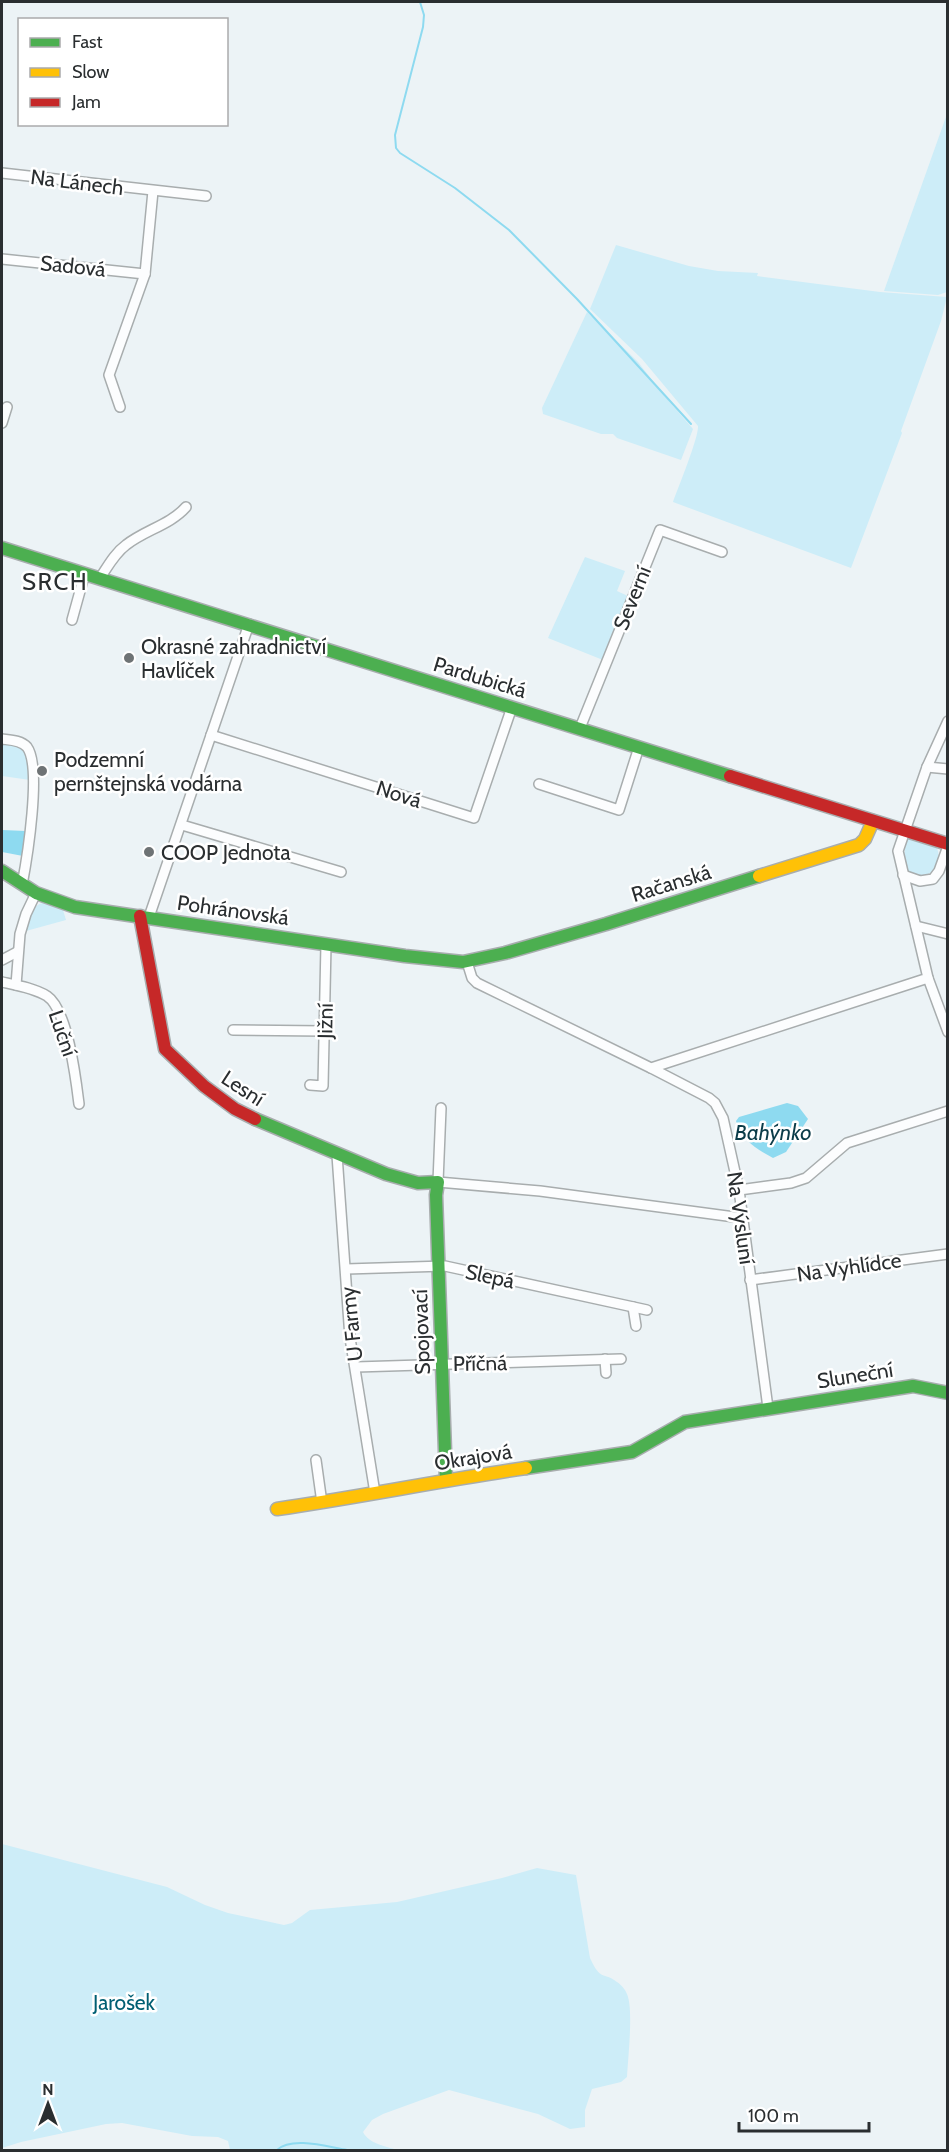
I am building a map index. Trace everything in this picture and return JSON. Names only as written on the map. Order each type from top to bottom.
[{"type":"street","name":"Na Lánech","points":[[2,173],[206,196]]},
{"type":"street","points":[[120,407],[109,375],[145,274],[153,191]]},
{"type":"street","name":"Sadová","points":[[2,259],[145,274]]},
{"type":"street","points":[[2,423],[7,406]]},
{"type":"street","points":[[100,578],[126,544],[165,523],[186,507]]},
{"type":"street","name":"Severní","points":[[580,728],[660,530],[722,552]]},
{"type":"street","name":"Pardubická","points":[[2,548],[948,845]]},
{"type":"street","points":[[72,620],[85,573]]},
{"type":"street","points":[[145,917],[182,825],[249,624]]},
{"type":"street","name":"Nová","points":[[211,735],[474,818],[512,707]]},
{"type":"street","points":[[948,721],[927,767],[904,830],[898,854],[928,978],[948,1032]]},
{"type":"street","points":[[2,739],[19,741],[24,744],[32,759],[33,795],[22,885]]},
{"type":"street","points":[[539,784],[619,810],[639,747]]},
{"type":"street","points":[[927,767],[948,769]]},
{"type":"street","name":"Račanská","points":[[467,962],[606,924],[859,845],[865,839],[873,821]]},
{"type":"street","points":[[182,825],[340,872]]},
{"type":"street","points":[[903,875],[920,881],[933,879],[939,871],[948,845]]},
{"type":"street","name":"Pohránovská","points":[[2,871],[36,893],[75,907],[440,961],[467,962]]},
{"type":"street","points":[[16,985],[22,924],[36,893]]},
{"type":"street","name":"Lesní","points":[[145,917],[165,1049],[204,1086],[235,1109],[267,1126],[386,1174],[418,1182],[540,1191],[742,1218]]},
{"type":"street","points":[[916,926],[948,934]]},
{"type":"street","name":"Jižní","points":[[310,1085],[324,1086],[326,944]]},
{"type":"street","points":[[2,960],[18,952]]},
{"type":"street","name":"Na Výsluní","points":[[467,962],[472,978],[477,982],[651,1068],[715,1103],[723,1118],[739,1190],[768,1408]]},
{"type":"street","points":[[651,1068],[928,978]]},
{"type":"street","name":"Luční","points":[[2,982],[46,996],[53,1001],[64,1025],[74,1067],[79,1104]]},
{"type":"street","points":[[232,1030],[324,1031]]},
{"type":"street","points":[[438,1182],[441,1108]]},
{"type":"street","points":[[739,1190],[791,1183],[806,1178],[847,1143],[948,1111]]},
{"type":"street","name":"U Farmy","points":[[338,1155],[350,1338],[375,1493]]},
{"type":"street","name":"Spojovací","points":[[438,1182],[436,1195],[446,1480]]},
{"type":"street","name":"Na Vyhlídce","points":[[750,1280],[948,1254]]},
{"type":"street","name":"Slepá","points":[[346,1269],[446,1266],[647,1310]]},
{"type":"street","points":[[633,1307],[636,1326]]},
{"type":"street","points":[[605,1359],[606,1372]]},
{"type":"street","name":"Příčná","points":[[356,1367],[621,1359]]},
{"type":"street","name":"Sluneční","points":[[577,1462],[632,1452],[685,1422],[914,1386],[948,1394]]},
{"type":"street","points":[[316,1460],[322,1503]]},
{"type":"street","name":"Okrajová","points":[[278,1509],[446,1480],[577,1462]]},
{"type":"green space","points":[[947,114],[947,292],[938,295],[884,291]]},
{"type":"green space","points":[[616,245],[689,266],[718,271],[758,273],[757,276],[880,292],[947,297],[941,321],[902,433],[851,568],[673,502],[692,451],[698,426],[642,359],[590,309]]},
{"type":"green space","points":[[587,312],[638,362],[693,429],[681,460],[617,438],[613,434],[601,434],[543,414],[542,408]]},
{"type":"green space","points":[[585,557],[625,571],[617,591],[628,596],[603,660],[548,638]]},
{"type":"green space","points":[[2,742],[18,746],[25,753],[30,780],[2,776]]},
{"type":"green space","points":[[911,838],[936,846],[938,860],[936,866],[927,874],[914,874],[907,870],[904,857],[906,841]]},
{"type":"green space","points":[[43,903],[63,910],[66,920],[26,931],[33,910]]},
{"type":"green space","name":"Jarošek","points":[[2,1844],[167,1887],[228,1913],[284,1925],[292,1923],[310,1910],[397,1902],[537,1868],[576,1875],[590,1958],[597,1970],[619,1983],[628,1997],[630,2025],[627,2077],[621,2082],[592,2089],[585,2110],[585,2127],[570,2129],[538,2114],[449,2090],[372,2120],[363,2132],[366,2136],[378,2144],[397,2150],[230,2150],[228,2141],[218,2137],[192,2136],[122,2123],[106,2124],[2,2148]]},
{"type":"water","points":[[2,830],[26,831],[23,856],[2,852]]},
{"type":"water","name":"Bahýnko","points":[[787,1103],[798,1106],[808,1119],[786,1152],[773,1158],[750,1143],[742,1134],[736,1121],[739,1117]]},
{"type":"waterway","points":[[420,2],[424,15],[423,27],[395,135],[396,148],[400,153],[455,188],[509,230],[577,299],[691,424]]},
{"type":"waterway","points":[[277,2150],[284,2146],[301,2143],[347,2150]]},
{"type":"traffic: fast","points":[[2,548],[730,776]]},
{"type":"traffic: fast","points":[[2,871],[36,893],[75,907],[405,956],[463,962],[505,953],[606,924],[759,876]]},
{"type":"traffic: fast","points":[[255,1119],[386,1174],[418,1183],[438,1182],[436,1195],[446,1480]]},
{"type":"traffic: fast","points":[[526,1468],[632,1452],[685,1422],[913,1386],[948,1393]]},
{"type":"traffic: slow","points":[[759,876],[859,845],[865,839],[873,821]]},
{"type":"traffic: slow","points":[[277,1509],[526,1468]]},
{"type":"traffic: jam","points":[[730,776],[948,844]]},
{"type":"traffic: jam","points":[[140,916],[165,1049],[204,1086],[235,1109],[255,1119]]},
{"type":"place","name":"Okrasné zahradnictví Havlíček","points":[[129,658]]},
{"type":"place","name":"Podzemní pernštejnská vodárna","points":[[42,771]]},
{"type":"place","name":"COOP Jednota","points":[[149,852]]},
{"type":"district","name":"SRCH","points":[[55,581]]}]
